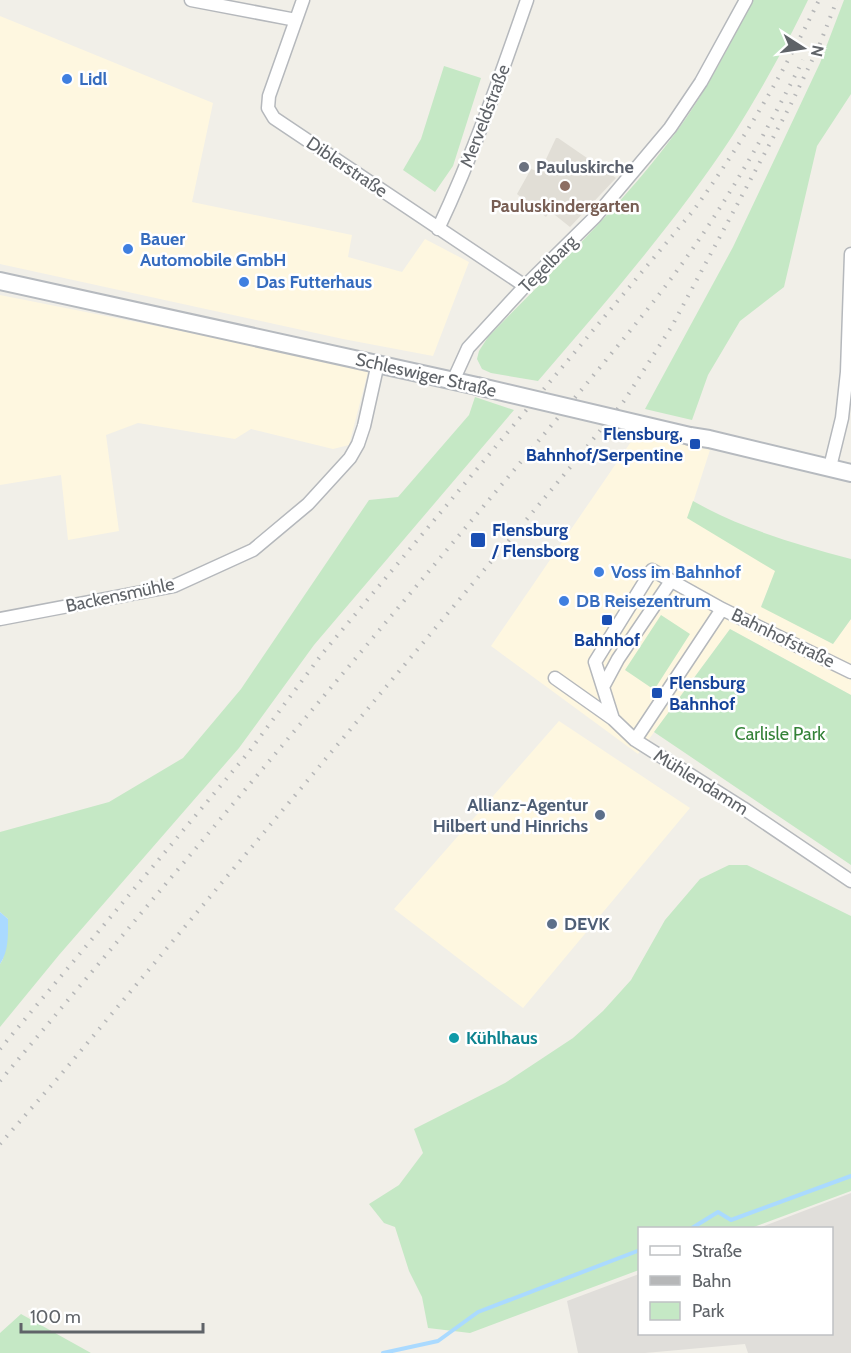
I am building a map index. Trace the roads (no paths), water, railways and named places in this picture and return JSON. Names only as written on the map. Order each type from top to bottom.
[{"type":"main road","name":"Schleswiger Straße","points":[[0,281],[378,363],[830,467],[851,474]]},
{"type":"street","points":[[191,0],[296,20]]},
{"type":"street","name":"Diblerstraße","points":[[303,0],[269,96],[268,108],[274,118],[438,230],[525,286]]},
{"type":"street","name":"Merveldstraße","points":[[438,230],[491,104],[527,0]]},
{"type":"street","name":"Tegelbarg","points":[[453,381],[468,348],[525,286],[595,217],[670,128],[701,82],[746,0]]},
{"type":"street","points":[[830,467],[842,418],[847,372],[851,254]]},
{"type":"street","name":"Backensmühle","points":[[0,619],[174,586],[253,550],[308,504],[350,458],[364,426],[378,363]]},
{"type":"street","name":"Bahnhofstraße","points":[[603,687],[595,662],[652,570],[722,609],[851,672]]},
{"type":"street","points":[[613,719],[603,687],[618,659],[671,581]]},
{"type":"street","points":[[635,740],[722,609]]},
{"type":"street","name":"Mühlendamm","points":[[555,678],[613,719],[635,740],[743,808],[851,881]]},
{"type":"water","points":[[0,912],[8,919],[8,936],[0,964]]},
{"type":"waterway","points":[[694,1227],[718,1212],[731,1220],[851,1176]]},
{"type":"waterway","points":[[383,1353],[438,1341],[478,1312],[638,1251]]},
{"type":"railway","points":[[0,1049],[248,753],[322,654],[693,211],[728,161],[760,108],[819,0]]},
{"type":"railway","points":[[0,1144],[58,1078],[624,401],[672,326],[790,106],[819,46],[837,0]]},
{"type":"railway","points":[[0,1081],[583,388],[650,305],[689,254],[735,183],[803,60]]},
{"type":"place","name":"Lidl","points":[[67,79]]},
{"type":"place","name":"Pauluskirche","points":[[524,167]]},
{"type":"place","name":"Pauluskindergarten","points":[[565,186]]},
{"type":"place","name":"Bauer Automobile GmbH","points":[[128,249]]},
{"type":"place","name":"Das Futterhaus","points":[[244,282]]},
{"type":"place","name":"Flensburg, Bahnhof/Serpentine","points":[[695,444]]},
{"type":"place","name":"Flensburg / Flensborg","points":[[478,540]]},
{"type":"place","name":"Voss im Bahnhof","points":[[599,572]]},
{"type":"place","name":"DB Reisezentrum","points":[[564,601]]},
{"type":"place","name":"Bahnhof","points":[[607,620]]},
{"type":"place","name":"Flensburg Bahnhof","points":[[657,693]]},
{"type":"place","name":"Allianz-Agentur Hilbert und Hinrichs","points":[[600,815]]},
{"type":"place","name":"DEVK","points":[[552,924]]},
{"type":"place","name":"Kühlhaus","points":[[454,1038]]},
{"type":"park label","name":"Carlisle Park","points":[[780,734]]}]
